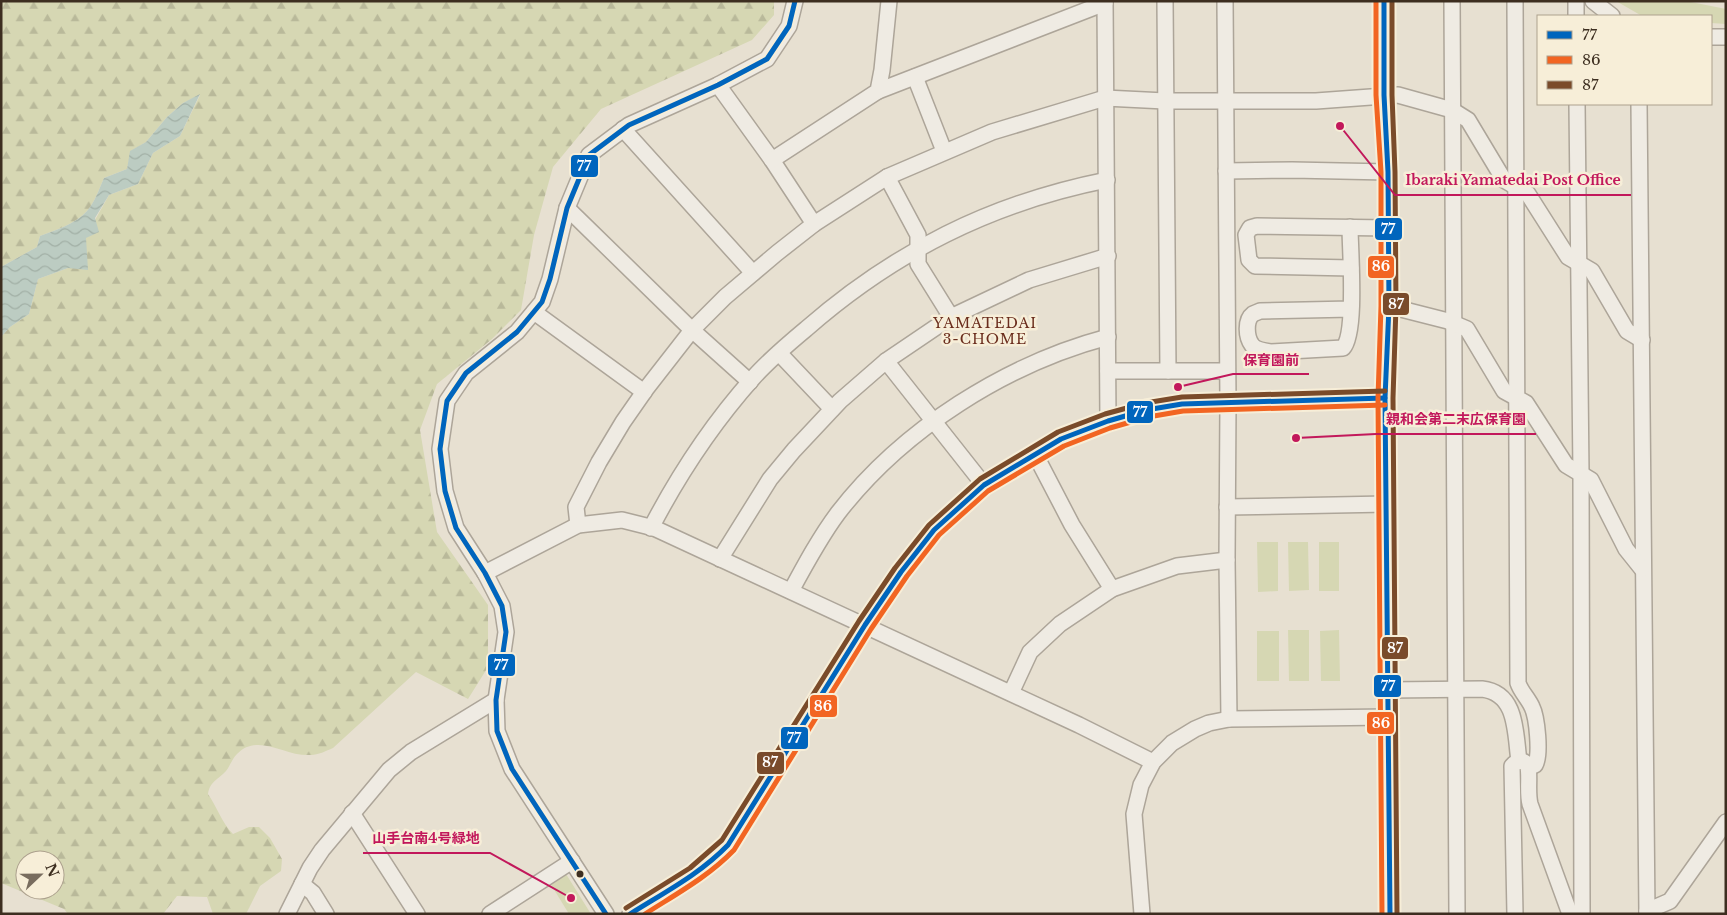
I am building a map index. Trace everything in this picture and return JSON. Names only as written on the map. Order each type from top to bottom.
[{"type":"street","points":[[606,914],[512,769],[497,731],[496,700],[506,632],[502,606],[485,573],[456,528],[445,491],[440,449],[447,401],[466,373],[517,332],[542,302],[550,279],[567,208],[589,155],[623,129],[718,85],[766,59],[789,26],[795,1]]},
{"type":"street","points":[[1166,1],[1165,101],[1168,371]]},
{"type":"street","points":[[1224,1],[1229,719]]},
{"type":"street","points":[[1384,1],[1384,95],[1388,172],[1388,306],[1385,398],[1388,504],[1390,914]]},
{"type":"street","points":[[1452,1],[1457,914]]},
{"type":"street","points":[[1514,1],[1518,683],[1531,704],[1536,717],[1538,758],[1535,764],[1512,766],[1516,914]]},
{"type":"street","points":[[1576,1],[1576,15]]},
{"type":"street","points":[[1593,1],[1611,15]]},
{"type":"street","points":[[878,91],[890,2]]},
{"type":"street","points":[[772,160],[878,91],[1104,2],[1108,256],[1108,421]]},
{"type":"street","points":[[1712,37],[1726,37]]},
{"type":"street","points":[[915,76],[944,151]]},
{"type":"street","points":[[718,85],[772,160],[814,224]]},
{"type":"street","points":[[578,525],[576,507],[604,454],[644,392],[692,330],[725,297],[753,273],[814,224],[887,177],[992,132],[1105,98],[1165,101],[1316,101],[1398,95],[1452,110],[1468,120],[1504,180],[1528,194],[1568,257],[1592,271],[1627,331],[1642,340]]},
{"type":"street","points":[[1577,105],[1582,914]]},
{"type":"street","points":[[1639,105],[1642,569],[1647,912],[1670,900],[1726,822]]},
{"type":"street","points":[[623,129],[753,273]]},
{"type":"street","points":[[1226,171],[1388,172]]},
{"type":"street","points":[[887,177],[918,235],[918,264],[951,317]]},
{"type":"street","points":[[651,528],[668,495],[724,413],[750,382],[779,353],[836,302],[918,248],[983,217],[1021,202],[1073,187],[1107,180]]},
{"type":"street","points":[[567,208],[692,330],[750,382]]},
{"type":"street","points":[[1351,268],[1255,266],[1249,260],[1246,235],[1250,228],[1257,226],[1388,228]]},
{"type":"street","points":[[1350,228],[1351,268],[1351,309],[1351,322],[1346,344],[1343,348],[1270,352],[1259,350],[1252,345],[1248,337],[1249,320],[1252,314],[1260,311],[1351,309]]},
{"type":"street","points":[[720,559],[770,479],[832,409],[886,361],[951,317],[1029,280],[1108,256]]},
{"type":"street","points":[[1388,306],[1448,321],[1467,329],[1504,391],[1526,403],[1566,465],[1592,480],[1626,549],[1642,569]]},
{"type":"street","points":[[534,312],[644,392]]},
{"type":"street","points":[[791,591],[837,514],[864,482],[889,458],[971,395],[1008,374],[1075,346],[1108,337]]},
{"type":"street","points":[[779,353],[832,409]]},
{"type":"street","points":[[886,361],[984,485]]},
{"type":"street","points":[[1108,371],[1227,371]]},
{"type":"street","points":[[630,914],[700,871],[728,845],[865,626],[901,572],[934,530],[984,485],[1061,439],[1108,421],[1146,410],[1182,404],[1385,398]]},
{"type":"street","points":[[1035,454],[1072,525],[1112,589]]},
{"type":"street","points":[[1227,508],[1388,504]]},
{"type":"street","points":[[485,573],[578,525],[622,520],[651,528],[1079,724],[1153,762]]},
{"type":"street","points":[[1011,693],[1030,652],[1060,624],[1112,589],[1177,566],[1227,560]]},
{"type":"street","points":[[1388,690],[1487,689],[1497,693],[1505,700],[1512,713],[1530,804],[1570,914]]},
{"type":"street","points":[[288,914],[302,884],[322,850],[389,770],[411,752],[496,700]]},
{"type":"street","points":[[1142,914],[1134,814],[1140,785],[1153,762],[1172,743],[1194,729],[1229,719],[1389,717]]},
{"type":"street","points":[[352,813],[417,914]]},
{"type":"street","points":[[490,914],[572,861]]},
{"type":"street","points":[[302,884],[313,893],[326,914]]},
{"type":"green space","points":[[1,1],[774,1],[774,15],[752,40],[601,109],[553,167],[534,235],[521,310],[492,339],[437,384],[420,430],[437,532],[488,605],[488,667],[468,699],[416,672],[333,748],[322,753],[301,755],[263,745],[254,745],[245,748],[237,754],[226,771],[212,783],[208,794],[233,834],[249,827],[259,827],[270,838],[282,859],[281,871],[260,886],[246,914],[213,914],[207,897],[177,896],[163,914],[68,914],[64,909],[42,900],[65,900],[65,850],[15,850],[15,889],[1,883],[1,337],[10,327],[29,314],[38,279],[68,268],[109,195],[138,184],[153,153],[180,136],[200,95],[183,103],[167,117],[146,142],[131,151],[127,169],[104,178],[92,204],[82,216],[65,226],[40,236],[37,247],[1,267]]},
{"type":"green space","points":[[1616,1],[1686,1],[1726,9],[1726,24],[1712,23],[1712,15],[1640,15]]},
{"type":"green space","points":[[1257,542],[1278,542],[1278,591],[1258,592]]},
{"type":"green space","points":[[1288,542],[1308,542],[1309,590],[1289,591]]},
{"type":"green space","points":[[1319,542],[1339,542],[1339,591],[1319,591]]},
{"type":"green space","points":[[1288,630],[1309,630],[1309,681],[1289,681]]},
{"type":"green space","points":[[1339,630],[1340,681],[1321,681],[1320,631]]},
{"type":"green space","points":[[1257,631],[1279,631],[1279,681],[1257,681]]},
{"type":"green space","points":[[566,874],[591,914],[569,914],[550,883]]},
{"type":"water","points":[[200,94],[180,136],[153,153],[138,184],[109,195],[95,218],[99,232],[86,238],[88,270],[68,268],[38,279],[29,314],[10,327],[1,337],[1,267],[37,247],[40,236],[65,226],[82,216],[92,204],[104,178],[127,169],[130,151],[146,142],[167,117],[183,103]]},
{"type":"transit line","name":"77","points":[[606,914],[512,769],[497,731],[496,700],[506,632],[502,606],[485,573],[456,528],[445,491],[440,449],[447,401],[466,373],[517,332],[542,302],[550,279],[567,208],[589,155],[629,125],[718,85],[767,59],[789,26],[795,1]]},
{"type":"transit line","name":"86","points":[[1376,1],[1376,95],[1381,172],[1381,306],[1378,398],[1382,914]]},
{"type":"transit line","name":"77","points":[[1384,1],[1384,95],[1388,172],[1389,306],[1385,398],[1390,914]]},
{"type":"transit line","name":"87","points":[[1392,1],[1396,306],[1393,398],[1397,914]]},
{"type":"transit line","name":"87","points":[[626,908],[690,868],[722,840],[859,621],[895,568],[929,525],[980,479],[1058,432],[1105,414],[1145,403],[1182,397],[1385,391]]},
{"type":"transit line","name":"77","points":[[630,914],[694,874],[728,845],[865,625],[901,572],[934,530],[984,485],[1061,439],[1108,421],[1146,410],[1182,404],[1385,398]]},
{"type":"transit line","name":"86","points":[[645,914],[703,877],[734,850],[871,629],[907,576],[939,535],[988,491],[1064,446],[1110,428],[1148,417],[1183,411],[1385,405]]},
{"type":"place","name":"Ibaraki Yamatedai Post Office","points":[[1340,126]]},
{"type":"place","name":"保育園前","points":[[1178,387]]},
{"type":"place","name":"親和会第二末広保育園","points":[[1296,438]]},
{"type":"place","name":"山手台南4号緑地","points":[[571,898]]},
{"type":"district","name":"YAMATEDAI 3-CHOME","points":[[985,332]]}]
